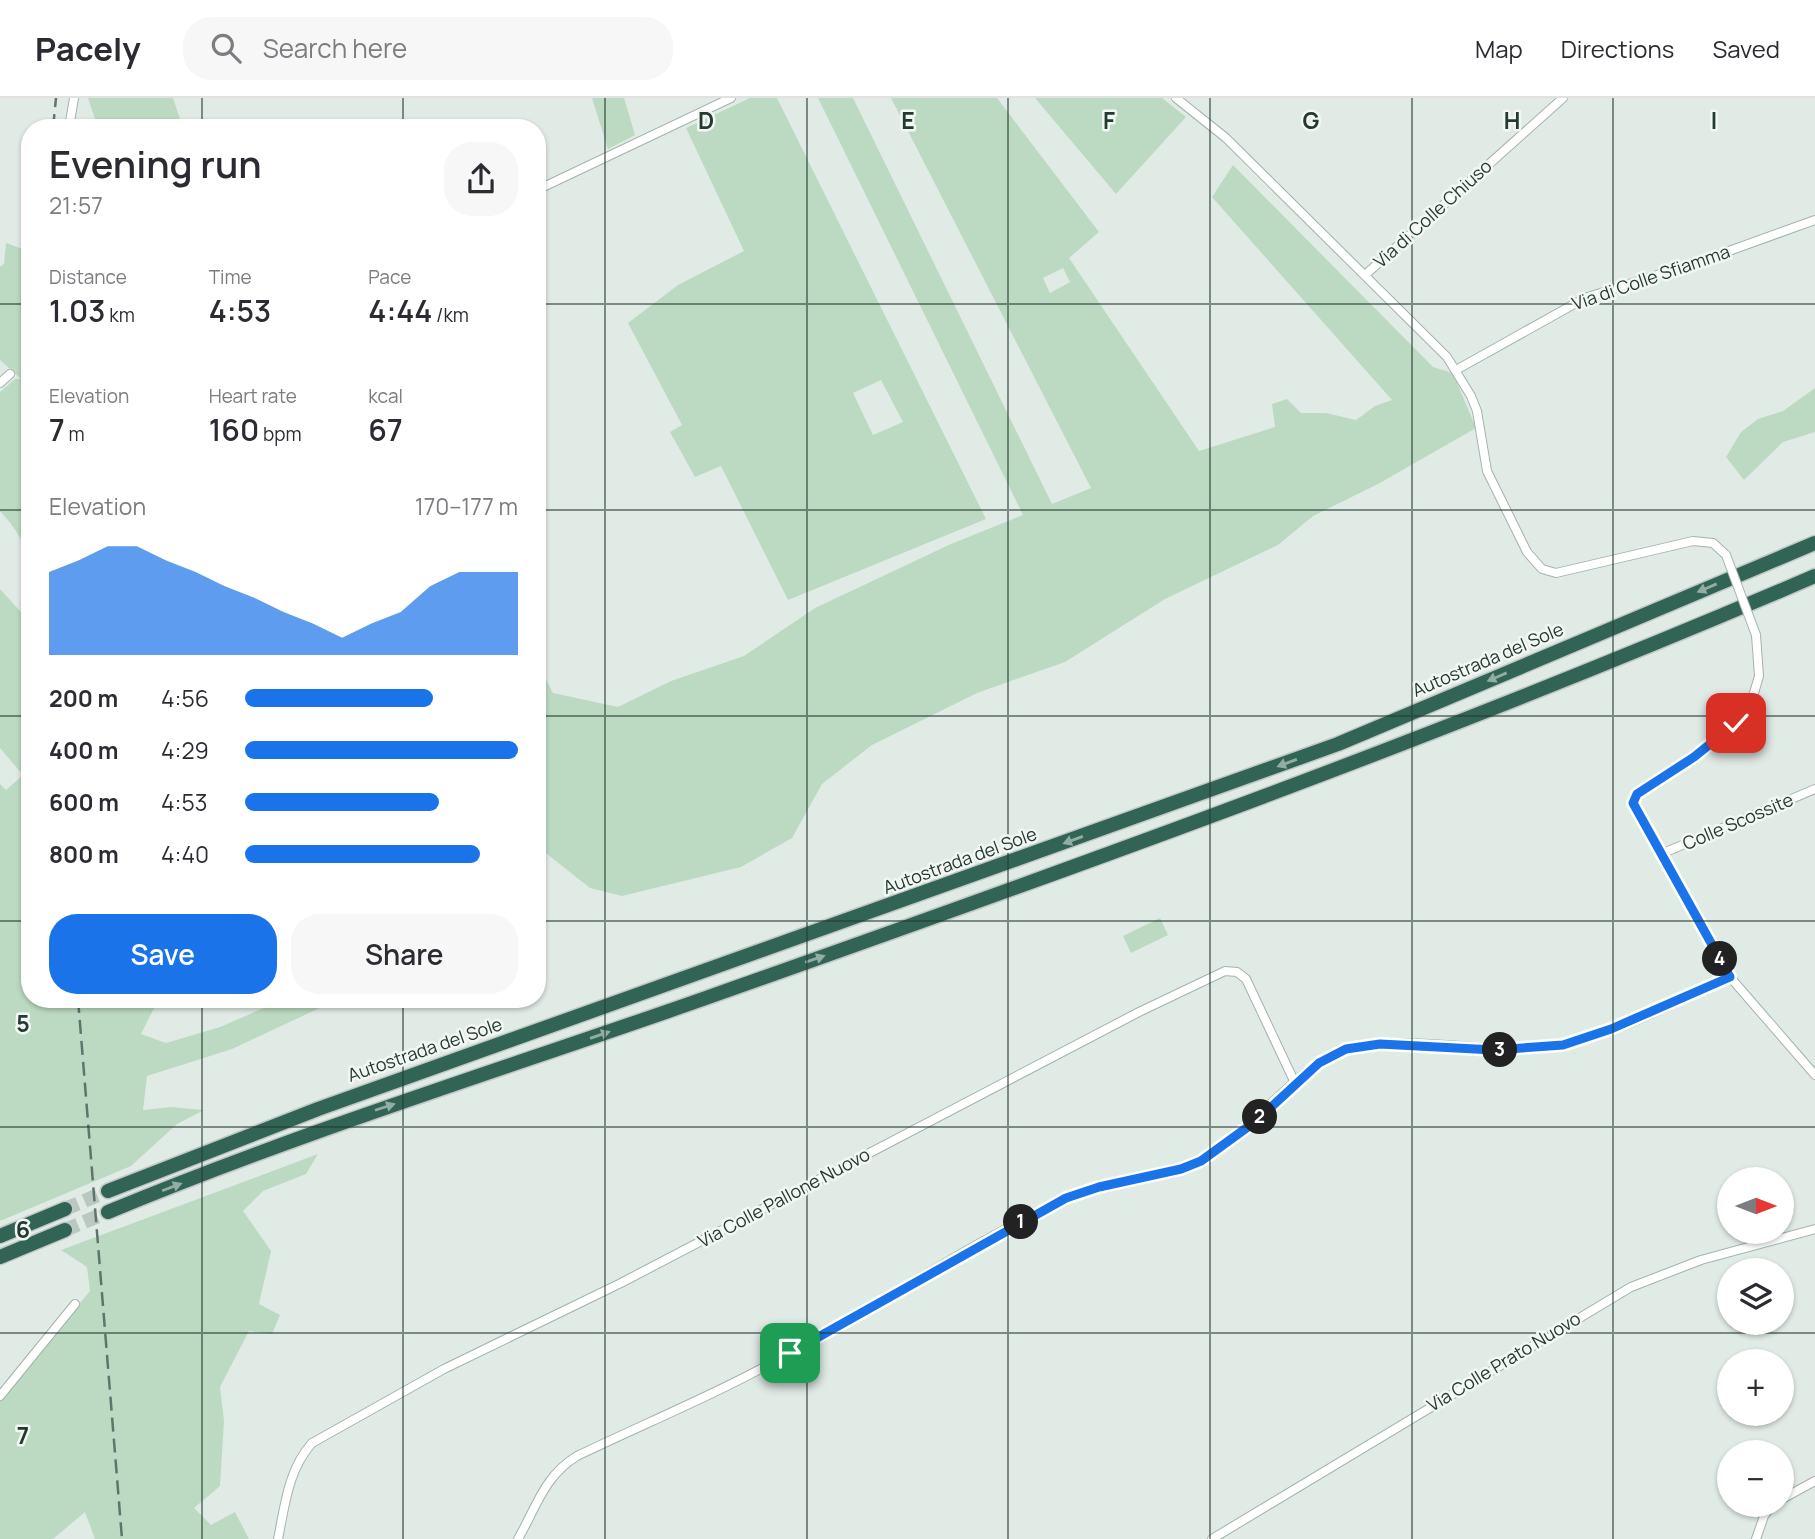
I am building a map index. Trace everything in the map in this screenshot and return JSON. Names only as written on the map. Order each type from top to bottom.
[{"type":"highway","name":"Autostrada del Sole","points":[[108,1191],[318,1109],[1338,744],[1815,542]]},
{"type":"highway","points":[[108,1212],[330,1125],[526,1061],[1105,857],[1440,731],[1815,576]]},
{"type":"highway","points":[[0,1236],[65,1209]]},
{"type":"highway","points":[[0,1257],[65,1230]]},
{"type":"street","points":[[70,119],[74,98]]},
{"type":"street","points":[[546,186],[731,98]]},
{"type":"street","points":[[1176,98],[1226,138],[1433,342],[1456,370],[1477,411],[1487,471],[1527,552],[1542,569],[1556,573],[1693,541],[1713,543],[1726,555],[1756,635],[1759,676],[1749,710],[1694,757],[1633,799],[1634,809],[1730,977],[1815,1075]]},
{"type":"street","name":"Via di Colle Chiuso","points":[[1365,275],[1563,98]]},
{"type":"street","name":"Via di Colle Sfiamma","points":[[1456,370],[1585,298],[1704,260],[1815,220]]},
{"type":"street","points":[[0,383],[10,374]]},
{"type":"street","name":"Colle Scossite","points":[[1661,854],[1815,789]]},
{"type":"street","name":"Via Colle Pallone Nuovo","points":[[278,1539],[291,1476],[312,1443],[444,1369],[621,1283],[1139,1012],[1225,971],[1239,973],[1247,981],[1295,1083]]},
{"type":"street","points":[[517,1539],[546,1483],[576,1456],[790,1353],[1066,1198],[1109,1184],[1181,1169],[1201,1161],[1256,1121],[1295,1083],[1337,1053],[1380,1044],[1494,1050],[1563,1045],[1611,1029],[1730,977]]},
{"type":"street","name":"Via Colle Prato Nuovo","points":[[1212,1539],[1631,1287],[1701,1260],[1815,1229]]},
{"type":"street","points":[[0,1396],[75,1304]]},
{"type":"street","points":[[1794,1492],[1815,1481]]},
{"type":"street","points":[[1756,1539],[1764,1517]]},
{"type":"green space","points":[[88,98],[173,98],[180,119],[95,119]]},
{"type":"green space","points":[[592,98],[624,98],[635,135],[608,149]]},
{"type":"green space","points":[[750,98],[777,98],[986,519],[788,600],[721,466],[695,477],[670,432],[682,425],[628,323],[678,285],[744,251],[686,128]],"holes":[[[881,380],[903,422],[873,435],[853,393]]]},
{"type":"green space","points":[[818,98],[853,98],[1052,504],[1091,488],[891,98],[997,98],[1099,232],[1069,258],[1199,451],[1275,427],[1272,404],[1287,399],[1301,413],[1326,413],[1356,420],[1375,406],[1392,400],[1212,197],[1233,165],[1433,367],[1453,373],[1476,428],[1378,484],[1313,516],[1278,545],[1165,599],[1065,662],[977,693],[872,745],[822,784],[792,838],[741,867],[622,896],[590,888],[546,853],[546,680],[553,693],[618,707],[671,681],[744,656],[815,608],[951,544],[1023,515]],"holes":[[[1063,268],[1070,282],[1050,293],[1043,278]]]},
{"type":"green space","points":[[1035,98],[1162,98],[1186,117],[1116,194]]},
{"type":"green space","points":[[6,243],[21,248],[21,379],[0,360],[0,267],[4,264]]},
{"type":"green space","points":[[15,379],[21,379],[21,540],[0,511],[0,392]]},
{"type":"green space","points":[[1815,388],[1815,432],[1783,442],[1744,480],[1726,457],[1741,432],[1758,419],[1783,411]]},
{"type":"green space","points":[[0,589],[21,612],[21,773],[0,748]]},
{"type":"green space","points":[[21,777],[21,1008],[154,1008],[141,1034],[166,1043],[220,1027],[264,1008],[320,1008],[232,1049],[147,1076],[143,1110],[171,1107],[204,1110],[177,1124],[131,1166],[0,1221],[0,784],[6,790]]},
{"type":"green space","points":[[1160,918],[1168,935],[1131,953],[1123,936]]},
{"type":"green space","points":[[318,1154],[306,1174],[263,1191],[243,1211],[271,1251],[259,1304],[280,1315],[272,1334],[249,1331],[220,1387],[224,1421],[220,1486],[194,1508],[211,1525],[235,1512],[249,1539],[95,1539],[85,1512],[53,1539],[0,1539],[0,1400],[90,1291],[87,1267],[61,1250]]},
{"type":"tunnel","points":[[65,1209],[108,1191]]},
{"type":"tunnel","points":[[65,1230],[108,1212]]},
{"type":"railway","points":[[54,119],[56,98]]},
{"type":"railway","points":[[79,1008],[122,1539]]},
{"type":"route","points":[[790,1353],[1066,1198],[1099,1187],[1181,1169],[1201,1161],[1256,1121],[1311,1070],[1328,1057],[1346,1049],[1380,1044],[1494,1050],[1563,1045],[1611,1029],[1730,977],[1634,809],[1633,799],[1694,757],[1736,723]]}]
